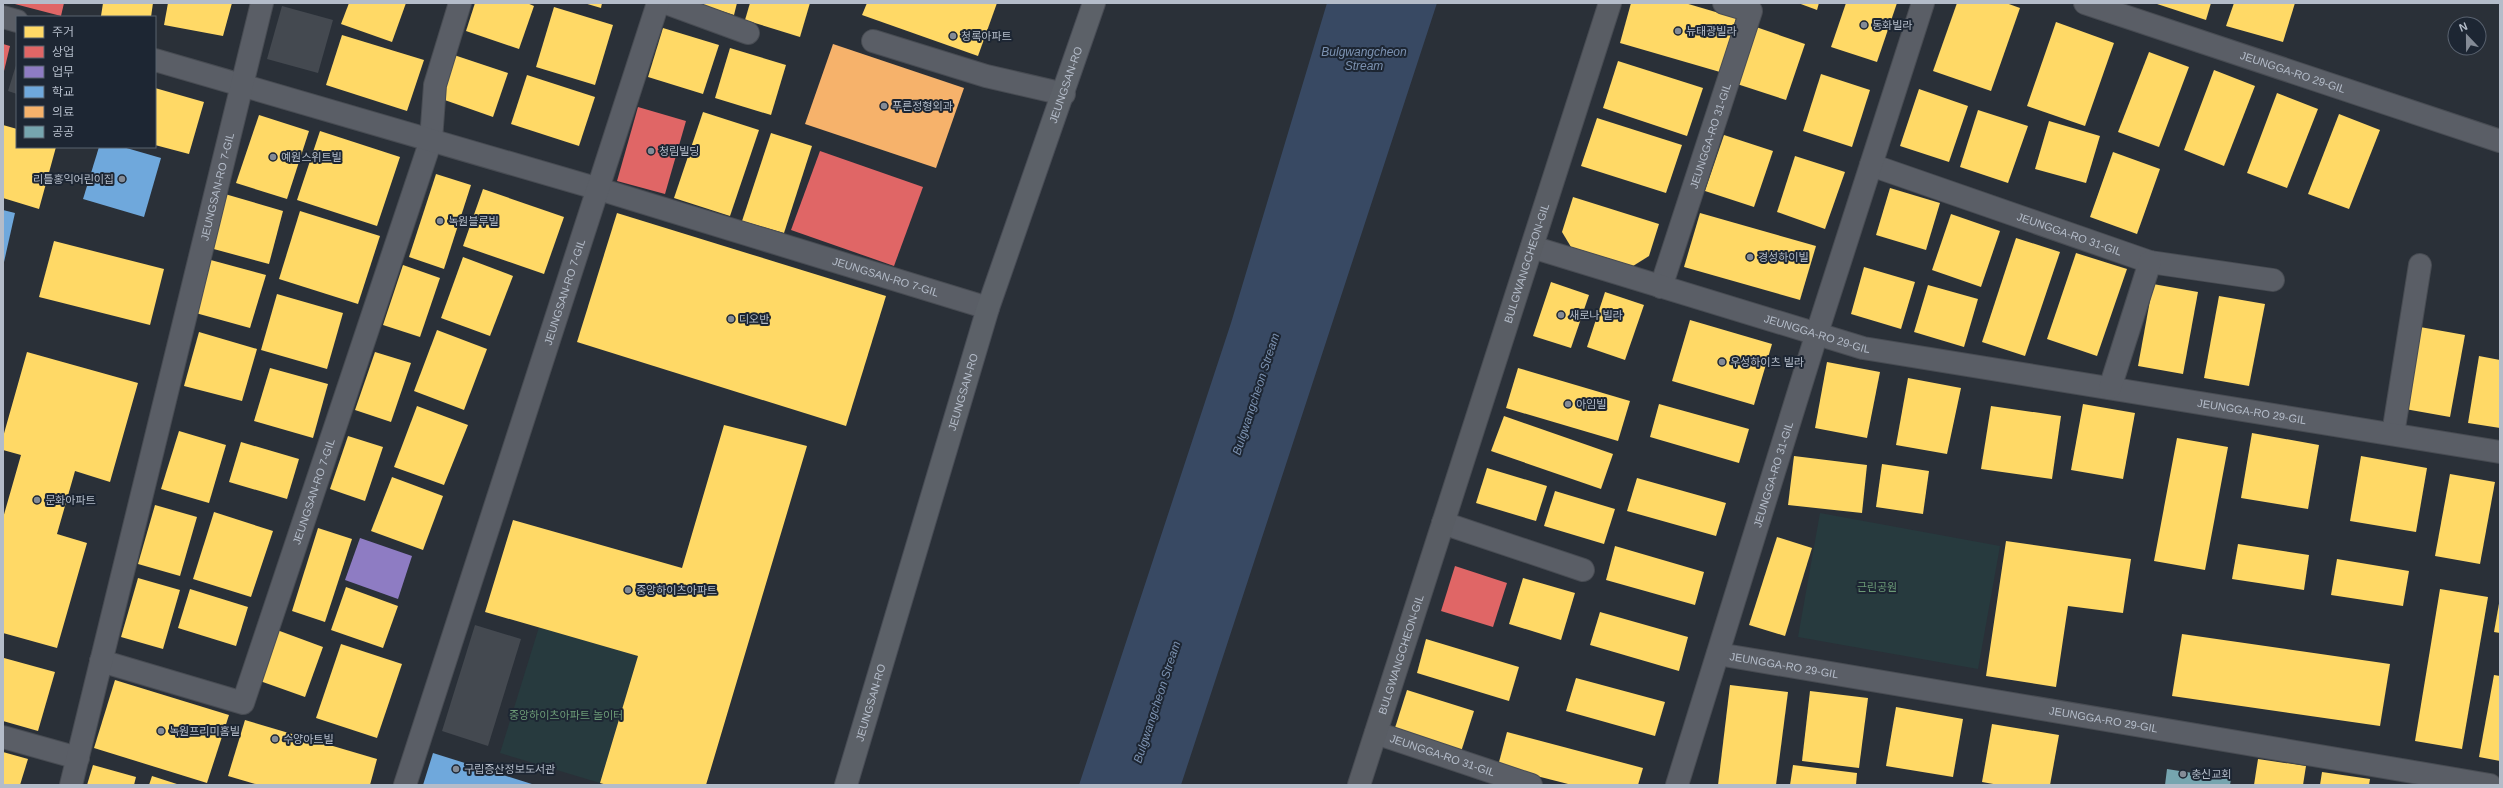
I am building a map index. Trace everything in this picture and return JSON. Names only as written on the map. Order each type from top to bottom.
[{"type":"main road","name":"JEUNGSAN-RO","points":[[846,785],[988,308],[1064,94],[1094,3]]},
{"type":"street","name":"JEUNGSAN-RO 7-GIL","points":[[71,785],[240,85],[262,3]]},
{"type":"street","name":"JEUNGSAN-RO 7-GIL","points":[[101,661],[243,703],[431,140],[435,85],[460,3]]},
{"type":"street","name":"JEUNGSAN-RO 7-GIL","points":[[405,785],[600,189],[658,3]]},
{"type":"street","points":[[666,3],[748,33]]},
{"type":"street","name":"BULGWANGCHEON-GIL","points":[[1359,785],[1610,3]]},
{"type":"street","name":"JEUNGGA-RO 31-GIL","points":[[1661,287],[1751,11],[1724,3]]},
{"type":"street","name":"JEUNGGA-RO 31-GIL","points":[[1677,785],[1817,333],[1923,3]]},
{"type":"street","name":"JEUNGGA-RO 29-GIL","points":[[2085,3],[2500,140]]},
{"type":"street","points":[[3,17],[16,21]]},
{"type":"street","points":[[872,41],[986,76],[1064,94]]},
{"type":"street","name":"JEUNGSAN-RO 7-GIL","points":[[156,60],[600,189],[988,308]]},
{"type":"street","name":"JEUNGGA-RO 31-GIL","points":[[1871,165],[2150,262],[2273,280]]},
{"type":"street","name":"JEUNGGA-RO 29-GIL","points":[[1532,247],[1863,348],[2500,452]]},
{"type":"street","points":[[2110,388],[2150,262]]},
{"type":"street","points":[[2393,434],[2420,265]]},
{"type":"street","points":[[1443,523],[1584,570]]},
{"type":"street","name":"JEUNGGA-RO 29-GIL","points":[[1718,654],[2459,782],[2490,785]]},
{"type":"street","name":"JEUNGGA-RO 31-GIL","points":[[1376,733],[1531,785]]},
{"type":"street","points":[[3,737],[78,758]]},
{"type":"green space","name":"근린공원","points":[[1820,513],[2000,546],[1978,669],[1798,637]]},
{"type":"green space","name":"중앙하이츠아파트 놀이터","points":[[539,627],[638,656],[600,783],[500,753]]},
{"type":"water","name":"Bulgwangcheon Stream","points":[[1327,3],[1437,3],[1181,785],[1079,785],[1231,323]]},
{"type":"building: 주거","points":[[103,3],[153,3],[151,16],[101,16]]},
{"type":"building: 주거","points":[[168,3],[232,3],[223,36],[164,25]]},
{"type":"building: 주거","points":[[349,3],[406,3],[392,42],[341,24]]},
{"type":"building: 주거","points":[[475,3],[527,3],[534,6],[519,49],[466,31]]},
{"type":"building: 주거","points":[[584,3],[602,3],[601,8]]},
{"type":"building: 주거","points":[[696,3],[737,3],[734,15]]},
{"type":"building: 주거","points":[[750,3],[810,3],[800,37],[745,20]]},
{"type":"building: 주거","name":"청록아파트","points":[[867,3],[997,3],[978,56],[862,15]]},
{"type":"building: 주거","name":"뉴태광빌라","points":[[1631,3],[1685,3],[1736,18],[1720,72],[1620,43]]},
{"type":"building: 주거","points":[[1798,3],[1819,3],[1817,10]]},
{"type":"building: 주거","name":"동화빌라","points":[[1846,3],[1897,3],[1877,62],[1831,47]]},
{"type":"building: 주거","points":[[1957,3],[2006,3],[2020,8],[1991,91],[1933,71]]},
{"type":"building: 주거","points":[[2154,3],[2211,3],[2206,20]]},
{"type":"building: 주거","points":[[2234,3],[2295,3],[2283,42],[2226,26]]},
{"type":"building: 주거","points":[[554,7],[613,25],[595,85],[536,67]]},
{"type":"building: 주거","points":[[2056,22],[2114,43],[2085,126],[2027,106]]},
{"type":"building: 주거","points":[[1756,27],[1805,44],[1786,100],[1737,84]]},
{"type":"building: 주거","points":[[663,28],[719,45],[703,94],[648,77]]},
{"type":"building: 주거","points":[[342,35],[424,60],[407,111],[326,85]]},
{"type":"building: 주거","points":[[730,48],[786,65],[771,115],[715,98]]},
{"type":"building: 주거","points":[[2149,52],[2189,67],[2159,147],[2118,132]]},
{"type":"building: 주거","points":[[454,55],[508,73],[493,117],[439,98]]},
{"type":"building: 주거","points":[[1618,61],[1703,88],[1687,136],[1603,108]]},
{"type":"building: 주거","points":[[2214,70],[2255,86],[2224,166],[2184,150]]},
{"type":"building: 주거","points":[[1821,74],[1870,90],[1852,147],[1803,131]]},
{"type":"building: 주거","points":[[527,75],[595,97],[579,146],[511,124]]},
{"type":"building: 주거","points":[[156,88],[204,102],[189,154],[156,145]]},
{"type":"building: 주거","points":[[1919,89],[1968,106],[1949,162],[1900,146]]},
{"type":"building: 주거","points":[[2277,93],[2318,109],[2287,188],[2247,173]]},
{"type":"building: 주거","points":[[1978,110],[2028,126],[2008,183],[1960,167]]},
{"type":"building: 주거","points":[[703,112],[759,130],[730,216],[674,198]]},
{"type":"building: 주거","points":[[2339,114],[2380,130],[2349,209],[2308,194]]},
{"type":"building: 주거","name":"예원스위트빌","points":[[259,115],[309,131],[287,199],[236,183]]},
{"type":"building: 주거","points":[[1597,118],[1682,145],[1666,193],[1581,166]]},
{"type":"building: 주거","points":[[2049,121],[2100,136],[2086,183],[2035,169]]},
{"type":"building: 주거","points":[[3,125],[16,129],[16,148],[56,148],[39,209],[3,198]]},
{"type":"building: 주거","points":[[320,131],[400,157],[377,226],[297,200]]},
{"type":"building: 주거","points":[[771,133],[812,146],[784,233],[742,221]]},
{"type":"building: 주거","points":[[1724,135],[1773,151],[1754,207],[1705,191]]},
{"type":"building: 주거","points":[[2113,152],[2160,169],[2137,234],[2090,217]]},
{"type":"building: 주거","points":[[1795,156],[1845,172],[1825,229],[1777,212]]},
{"type":"building: 주거","name":"녹원블루빌","points":[[436,174],[471,185],[444,269],[409,257]]},
{"type":"building: 주거","points":[[1890,188],[1940,203],[1926,250],[1876,235]]},
{"type":"building: 주거","points":[[483,189],[564,217],[544,274],[463,246]]},
{"type":"building: 주거","points":[[225,194],[283,211],[269,264],[210,248]]},
{"type":"building: 주거","points":[[1573,197],[1659,224],[1649,256],[1633,266],[1571,247],[1562,232]]},
{"type":"building: 주거","points":[[300,211],[380,236],[358,304],[279,279]]},
{"type":"building: 주거","name":"디오반","points":[[617,213],[886,296],[846,426],[577,342]]},
{"type":"building: 주거","name":"경성하이빌","points":[[1700,213],[1816,246],[1800,300],[1684,267]]},
{"type":"building: 주거","points":[[1951,214],[2000,231],[1981,287],[1932,270]]},
{"type":"building: 주거","points":[[2016,238],[2060,252],[2025,356],[1982,342]]},
{"type":"building: 주거","points":[[54,241],[164,269],[150,325],[39,297]]},
{"type":"building: 주거","points":[[2076,253],[2127,269],[2097,356],[2047,339]]},
{"type":"building: 주거","points":[[463,257],[513,276],[490,336],[441,318]]},
{"type":"building: 주거","points":[[207,259],[266,275],[250,328],[192,312]]},
{"type":"building: 주거","points":[[403,265],[440,278],[420,337],[383,325]]},
{"type":"building: 주거","points":[[1864,267],[1915,282],[1901,329],[1851,314]]},
{"type":"building: 주거","name":"새로나 빌라","points":[[1551,282],[1589,295],[1571,348],[1533,336]]},
{"type":"building: 주거","points":[[2153,284],[2198,292],[2183,374],[2138,366]]},
{"type":"building: 주거","points":[[1928,285],[1978,299],[1964,347],[1914,332]]},
{"type":"building: 주거","points":[[1605,292],[1644,305],[1625,360],[1587,347]]},
{"type":"building: 주거","points":[[277,294],[343,313],[327,369],[261,350]]},
{"type":"building: 주거","points":[[2219,296],[2265,304],[2249,386],[2204,378]]},
{"type":"building: 주거","name":"우성하이츠 빌라","points":[[1690,320],[1772,344],[1754,405],[1672,381]]},
{"type":"building: 주거","points":[[2420,327],[2465,335],[2450,417],[2405,409]]},
{"type":"building: 주거","points":[[437,330],[487,349],[464,410],[414,391]]},
{"type":"building: 주거","points":[[199,332],[257,349],[242,401],[184,386]]},
{"type":"building: 주거","name":"문화아파트","points":[[27,352],[138,383],[110,482],[75,471],[57,534],[87,543],[57,648],[3,633],[3,518],[21,455],[3,450],[3,437]]},
{"type":"building: 주거","points":[[375,352],[411,363],[391,422],[355,410]]},
{"type":"building: 주거","points":[[2479,356],[2500,360],[2500,428],[2468,423]]},
{"type":"building: 주거","points":[[1827,362],[1880,372],[1867,438],[1815,428]]},
{"type":"building: 주거","points":[[270,368],[328,384],[313,438],[254,421]]},
{"type":"building: 주거","name":"아임빌","points":[[1518,368],[1630,401],[1618,441],[1506,408]]},
{"type":"building: 주거","points":[[1908,378],[1961,388],[1947,454],[1896,445]]},
{"type":"building: 주거","points":[[1659,404],[1749,429],[1739,463],[1650,437]]},
{"type":"building: 주거","points":[[2083,404],[2135,413],[2123,479],[2071,470]]},
{"type":"building: 주거","points":[[417,406],[468,425],[444,485],[394,467]]},
{"type":"building: 주거","points":[[1991,406],[2061,416],[2052,479],[1981,469]]},
{"type":"building: 주거","points":[[1504,416],[1613,454],[1601,489],[1491,451]]},
{"type":"building: 주거","name":"중앙하이츠아파트","points":[[724,425],[807,446],[706,785],[607,785],[600,783],[638,656],[485,612],[513,520],[682,568]]},
{"type":"building: 주거","points":[[179,431],[226,445],[209,503],[161,489]]},
{"type":"building: 주거","points":[[2252,433],[2319,445],[2308,509],[2241,498]]},
{"type":"building: 주거","points":[[348,436],[383,447],[365,501],[330,489]]},
{"type":"building: 주거","points":[[2177,438],[2228,447],[2205,570],[2154,561]]},
{"type":"building: 주거","points":[[241,442],[299,459],[287,499],[229,482]]},
{"type":"building: 주거","points":[[1794,456],[1867,465],[1862,513],[1788,505]]},
{"type":"building: 주거","points":[[2361,456],[2427,468],[2416,532],[2350,521]]},
{"type":"building: 주거","points":[[1882,464],[1929,471],[1923,514],[1876,507]]},
{"type":"building: 주거","points":[[1487,468],[1547,486],[1536,521],[1476,503]]},
{"type":"building: 주거","points":[[2450,474],[2495,482],[2480,564],[2435,556]]},
{"type":"building: 주거","points":[[392,477],[443,496],[423,550],[371,531]]},
{"type":"building: 주거","points":[[1637,478],[1726,503],[1716,536],[1627,511]]},
{"type":"building: 주거","points":[[1555,491],[1615,509],[1604,544],[1544,526]]},
{"type":"building: 주거","points":[[155,505],[197,517],[180,576],[138,564]]},
{"type":"building: 주거","points":[[214,512],[273,531],[251,597],[193,579]]},
{"type":"building: 주거","points":[[318,528],[352,539],[325,622],[292,611]]},
{"type":"building: 주거","points":[[1777,537],[1812,548],[1785,636],[1749,625]]},
{"type":"building: 주거","points":[[2006,541],[2131,559],[2123,613],[2068,606],[2056,687],[1986,676]]},
{"type":"building: 주거","points":[[2238,544],[2309,555],[2304,590],[2232,579]]},
{"type":"building: 주거","points":[[1615,546],[1704,572],[1695,605],[1606,580]]},
{"type":"building: 주거","points":[[2337,559],[2409,571],[2403,606],[2331,595]]},
{"type":"building: 주거","points":[[138,578],[180,590],[163,649],[121,637]]},
{"type":"building: 주거","points":[[1523,578],[1575,593],[1561,640],[1509,624]]},
{"type":"building: 주거","points":[[346,587],[398,606],[383,648],[331,630]]},
{"type":"building: 주거","points":[[190,589],[248,607],[236,646],[178,628]]},
{"type":"building: 주거","points":[[2440,589],[2488,597],[2462,749],[2415,741]]},
{"type":"building: 주거","points":[[2500,598],[2500,633],[2494,632]]},
{"type":"building: 주거","points":[[1600,612],[1688,637],[1679,671],[1590,645]]},
{"type":"building: 주거","points":[[277,630],[323,647],[305,697],[260,681]]},
{"type":"building: 주거","points":[[2182,634],[2390,664],[2380,726],[2172,696]]},
{"type":"building: 주거","points":[[1426,639],[1519,667],[1509,701],[1417,673]]},
{"type":"building: 주거","points":[[341,644],[402,664],[377,738],[316,718]]},
{"type":"building: 주거","points":[[4,658],[55,672],[38,731],[3,721]]},
{"type":"building: 주거","points":[[2494,675],[2500,676],[2500,761],[2479,757]]},
{"type":"building: 주거","points":[[1576,678],[1665,702],[1655,736],[1566,711]]},
{"type":"building: 주거","name":"녹원프리미홈빌","points":[[115,680],[229,715],[207,783],[94,748]]},
{"type":"building: 주거","points":[[1730,685],[1788,692],[1776,785],[1718,785]]},
{"type":"building: 주거","points":[[1407,690],[1474,711],[1461,752],[1394,731]]},
{"type":"building: 주거","points":[[1810,691],[1868,698],[1859,768],[1802,761]]},
{"type":"building: 주거","points":[[1896,707],[1963,719],[1953,777],[1886,766]]},
{"type":"building: 주거","name":"수양아트빌","points":[[245,720],[377,759],[370,785],[259,785],[228,776]]},
{"type":"building: 주거","points":[[1992,724],[2059,735],[2050,785],[1999,785],[1982,782]]},
{"type":"building: 주거","points":[[1507,732],[1643,768],[1638,785],[1572,785],[1498,766]]},
{"type":"building: 주거","points":[[3,752],[28,759],[20,785],[3,785]]},
{"type":"building: 주거","points":[[2258,759],[2306,766],[2303,785],[2254,785]]},
{"type":"building: 주거","points":[[93,765],[136,777],[134,785],[87,785]]},
{"type":"building: 주거","points":[[1793,765],[1857,773],[1856,785],[1790,785]]},
{"type":"building: 주거","points":[[2322,772],[2370,779],[2369,785],[2320,785]]},
{"type":"building: 주거","points":[[152,776],[180,785],[149,785]]},
{"type":"building: 상업","points":[[11,3],[64,3],[61,16]]},
{"type":"building: 상업","points":[[3,44],[10,46],[4,71],[3,71]]},
{"type":"building: 상업","name":"청림빌딩","points":[[638,107],[686,121],[665,194],[617,181]]},
{"type":"building: 상업","points":[[820,151],[923,187],[894,266],[791,230]]},
{"type":"building: 상업","points":[[1455,566],[1507,583],[1493,627],[1441,611]]},
{"type":"building: 업무","points":[[360,538],[412,556],[398,599],[345,580]]},
{"type":"building: 학교","name":"리틀홍익어린이집","points":[[99,148],[126,148],[161,158],[144,217],[83,199]]},
{"type":"building: 학교","points":[[3,210],[15,213],[4,262],[3,262]]},
{"type":"building: 학교","name":"구립증산정보도서관","points":[[433,753],[535,785],[423,785]]},
{"type":"building: 의료","name":"푸른정형외과","points":[[833,44],[964,88],[936,168],[805,124]]},
{"type":"building: 공공","name":"충신교회","points":[[2167,769],[2231,779],[2230,785],[2165,785]]},
{"type":"building: 기타","points":[[282,6],[333,20],[318,73],[267,59]]},
{"type":"building: 기타","points":[[16,65],[16,94],[8,91]]},
{"type":"building: 기타","points":[[475,625],[521,639],[488,746],[442,731]]},
{"type":"place","name":"동화빌라","points":[[1864,25]]},
{"type":"place","name":"뉴태광빌라","points":[[1678,31]]},
{"type":"place","name":"청록아파트","points":[[953,36]]},
{"type":"place","name":"푸른정형외과","points":[[884,106]]},
{"type":"place","name":"청림빌딩","points":[[651,151]]},
{"type":"place","name":"예원스위트빌","points":[[273,157]]},
{"type":"place","name":"리틀홍익어린이집","points":[[122,179]]},
{"type":"place","name":"녹원블루빌","points":[[440,221]]},
{"type":"place","name":"경성하이빌","points":[[1750,257]]},
{"type":"place","name":"새로나 빌라","points":[[1561,315]]},
{"type":"place","name":"디오반","points":[[731,319]]},
{"type":"place","name":"우성하이츠 빌라","points":[[1722,362]]},
{"type":"place","name":"아임빌","points":[[1568,404]]},
{"type":"place","name":"문화아파트","points":[[37,500]]},
{"type":"place","name":"중앙하이츠아파트","points":[[628,590]]},
{"type":"place","name":"녹원프리미홈빌","points":[[161,731]]},
{"type":"place","name":"수양아트빌","points":[[275,739]]},
{"type":"place","name":"구립증산정보도서관","points":[[456,769]]},
{"type":"place","name":"충신교회","points":[[2183,774]]}]
